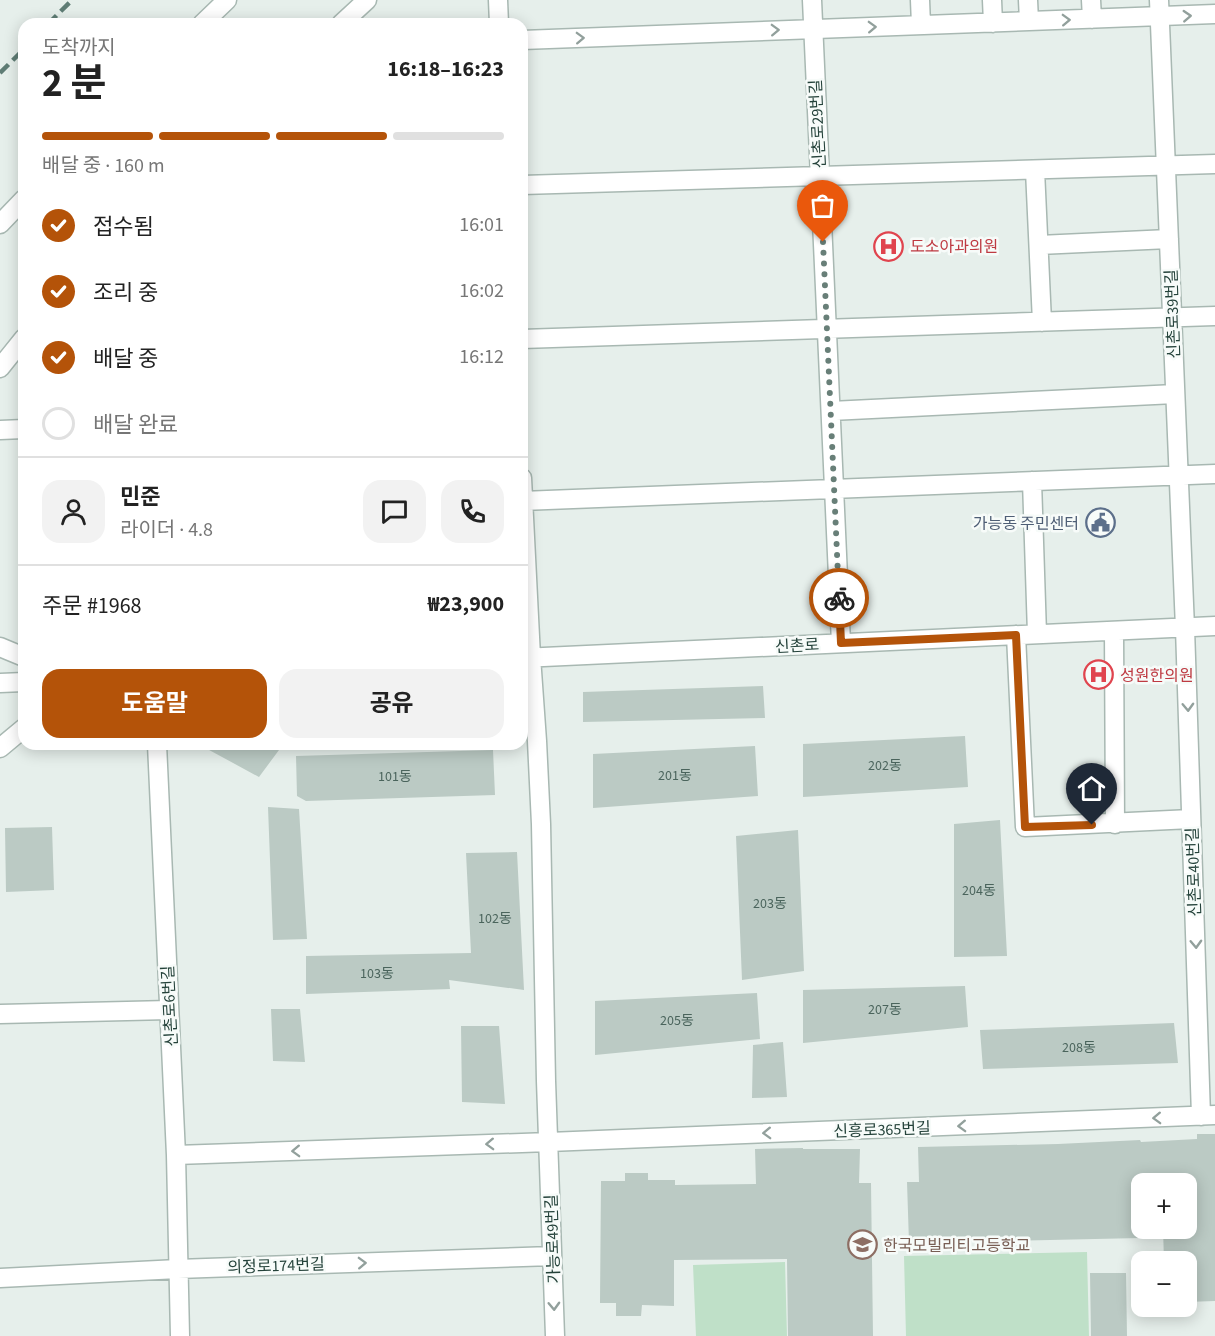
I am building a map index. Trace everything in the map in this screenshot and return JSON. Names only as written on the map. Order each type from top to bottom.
[{"type":"street","points":[[208,18],[227,0]]},
{"type":"street","points":[[348,18],[367,0]]},
{"type":"street","points":[[498,0],[500,18]]},
{"type":"street","name":"신촌로29번길","points":[[812,0],[841,643]]},
{"type":"street","points":[[920,0],[921,25]]},
{"type":"street","points":[[992,0],[993,23]]},
{"type":"street","points":[[1028,0],[1029,21]]},
{"type":"street","points":[[1091,0],[1092,19]]},
{"type":"street","points":[[528,40],[1092,19],[1160,8],[1215,14]]},
{"type":"street","name":"신촌로39번길","points":[[1160,8],[1185,628]]},
{"type":"street","points":[[528,185],[1215,164]]},
{"type":"street","points":[[1035,170],[1042,322]]},
{"type":"street","points":[[0,224],[18,205]]},
{"type":"street","points":[[1039,245],[1169,239]]},
{"type":"street","points":[[528,339],[1215,316]]},
{"type":"street","points":[[0,368],[18,346]]},
{"type":"street","points":[[831,411],[1175,394]]},
{"type":"street","points":[[0,430],[18,429]]},
{"type":"street","points":[[528,501],[1215,474]]},
{"type":"street","points":[[1032,481],[1037,634]]},
{"type":"street","name":"신촌로","points":[[528,658],[1215,626]]},
{"type":"street","name":"신촌로40번길","points":[[1185,628],[1191,819],[1208,1116]]},
{"type":"street","points":[[1114,631],[1115,824]]},
{"type":"street","points":[[1016,635],[1025,827],[1191,819]]},
{"type":"street","points":[[0,647],[18,654]]},
{"type":"street","name":"가능로49번길","points":[[528,666],[537,741],[541,824],[546,1081],[555,1336]]},
{"type":"street","points":[[0,684],[18,682]]},
{"type":"street","points":[[0,748],[18,733]]},
{"type":"street","name":"신촌로6번길","points":[[157,750],[176,1155],[180,1336]]},
{"type":"street","points":[[0,1014],[169,1010]]},
{"type":"street","name":"신흥로365번길","points":[[176,1155],[1208,1116]]},
{"type":"street","name":"의정로174번길","points":[[0,1278],[178,1269],[552,1256]]},
{"type":"green space","points":[[1087,1252],[1089,1336],[906,1336],[904,1256]]},
{"type":"green space","points":[[785,1262],[787,1336],[696,1336],[693,1265]]},
{"type":"building","points":[[763,686],[765,718],[583,722],[583,692]]},
{"type":"building","points":[[965,736],[968,787],[803,797],[803,744]]},
{"type":"building","points":[[755,746],[758,796],[593,808],[593,754]]},
{"type":"building","points":[[209,750],[279,750],[259,777]]},
{"type":"building","points":[[493,750],[495,795],[306,801],[297,796],[296,756]]},
{"type":"building","points":[[268,807],[299,809],[307,939],[273,940]]},
{"type":"building","points":[[1000,820],[1007,956],[954,957],[954,824]]},
{"type":"building","points":[[52,827],[54,890],[6,892],[5,828]]},
{"type":"building","points":[[798,830],[804,971],[742,980],[736,836]]},
{"type":"building","points":[[517,852],[524,990],[449,980],[450,989],[306,994],[306,956],[471,953],[466,853]]},
{"type":"building","points":[[965,986],[968,1027],[803,1043],[803,990]]},
{"type":"building","points":[[757,993],[760,1039],[595,1055],[595,1001]]},
{"type":"building","points":[[271,1009],[300,1009],[305,1062],[273,1061]]},
{"type":"building","points":[[1174,1023],[1178,1063],[983,1069],[980,1030]]},
{"type":"building","points":[[461,1026],[499,1026],[505,1104],[462,1102]]},
{"type":"building","points":[[783,1042],[787,1097],[752,1098],[753,1045]]},
{"type":"building","points":[[1197,1134],[1215,1134],[1215,1301],[1197,1302],[1197,1251],[1164,1251],[1163,1239],[1197,1239],[1197,1173],[1131,1173],[1131,1238],[909,1243],[907,1182],[919,1182],[918,1147],[1197,1139]]},
{"type":"building","points":[[755,1149],[860,1149],[859,1183],[871,1183],[873,1336],[788,1336],[787,1259],[674,1260],[674,1306],[642,1305],[641,1316],[616,1316],[616,1303],[600,1303],[601,1181],[625,1181],[625,1173],[648,1173],[648,1180],[675,1180],[675,1185],[756,1184]]},
{"type":"building","points":[[1090,1273],[1126,1273],[1127,1336],[1091,1336]]},
{"type":"railway","points":[[54,18],[72,0]]},
{"type":"railway","points":[[0,73],[18,55]]},
{"type":"way so far","points":[[823,242],[839,598]]},
{"type":"place","name":"도소아과의원","points":[[889,246]]},
{"type":"place","name":"가능동 주민센터","points":[[1100,523]]},
{"type":"place","name":"성원한의원","points":[[1099,675]]},
{"type":"place","name":"한국모빌리티고등학교","points":[[862,1245]]},
{"type":"route","points":[[839,598],[841,643],[1016,635],[1025,827],[1092,825]]}]
